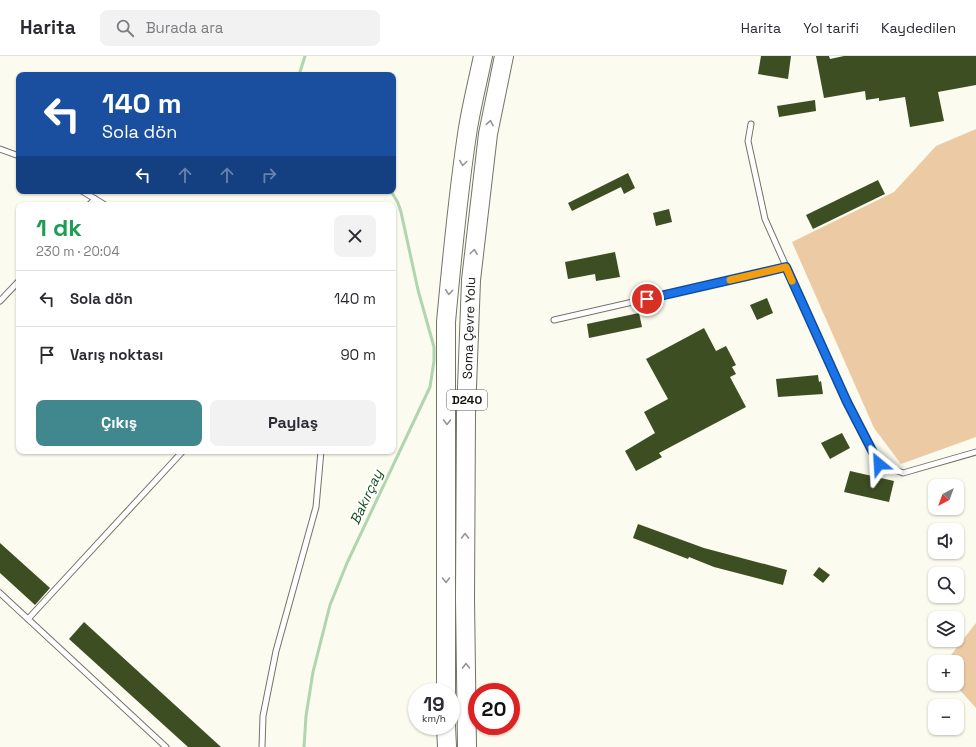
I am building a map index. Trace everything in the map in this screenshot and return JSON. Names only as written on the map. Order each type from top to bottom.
[{"type":"highway","name":"Soma Çevre Yolu","points":[[446,683],[446,322],[451,264],[468,126],[482,56]]},
{"type":"highway","name":"Soma Çevre Yolu","points":[[467,747],[465,599],[466,422],[470,280],[488,134],[504,56]]},
{"type":"highway","points":[[446,735],[447,747]]},
{"type":"lane","points":[[751,124],[748,141],[765,219],[847,402],[879,464],[903,473],[976,452]]},
{"type":"lane","points":[[0,150],[16,155]]},
{"type":"lane","points":[[87,194],[100,202]]},
{"type":"lane","points":[[92,202],[95,199]]},
{"type":"lane","points":[[554,320],[786,267]]},
{"type":"lane","points":[[0,301],[16,284]]},
{"type":"lane","points":[[28,619],[180,454]]},
{"type":"lane","points":[[262,747],[264,709],[276,651],[316,507],[321,454]]},
{"type":"lane","points":[[0,593],[166,747]]},
{"type":"shaded area","points":[[976,129],[976,437],[901,464],[874,428],[792,242],[894,192],[936,146]]},
{"type":"shaded area","points":[[976,623],[976,708],[961,691],[964,691],[964,655],[951,655],[957,647],[964,647],[964,638]]},
{"type":"building","points":[[761,56],[791,56],[788,79],[758,74]]},
{"type":"building","points":[[816,56],[829,56],[830,59],[844,56],[976,56],[976,85],[938,92],[944,121],[910,127],[905,97],[879,101],[879,98],[866,100],[865,91],[824,98]]},
{"type":"building","points":[[815,100],[816,111],[779,117],[777,106]]},
{"type":"building","points":[[628,173],[635,188],[624,194],[621,187],[572,211],[568,203]]},
{"type":"building","points":[[878,180],[885,194],[813,229],[806,215]]},
{"type":"building","points":[[669,209],[672,222],[656,226],[653,213]]},
{"type":"building","points":[[615,252],[620,277],[596,281],[595,274],[568,279],[565,262]]},
{"type":"building","points":[[767,298],[773,313],[757,320],[750,305]]},
{"type":"building","points":[[639,313],[642,327],[589,338],[587,324]]},
{"type":"building","points":[[704,328],[716,351],[726,346],[736,365],[732,367],[736,374],[730,377],[746,407],[659,453],[662,457],[636,471],[625,451],[655,433],[644,412],[668,399],[646,359]]},
{"type":"building","points":[[818,375],[819,382],[821,381],[823,394],[778,397],[776,379]]},
{"type":"building","points":[[842,433],[850,448],[830,459],[821,443]]},
{"type":"building","points":[[850,471],[894,481],[889,502],[844,492]]},
{"type":"building","points":[[638,524],[704,548],[787,570],[783,585],[714,567],[689,557],[688,559],[633,538]]},
{"type":"building","points":[[0,543],[50,588],[35,605],[0,573]]},
{"type":"building","points":[[819,567],[830,575],[823,583],[813,575]]},
{"type":"building","points":[[84,622],[221,747],[188,747],[69,639]]},
{"type":"waterway","name":"Bakırçay","points":[[300,72],[305,56]]},
{"type":"waterway","name":"Bakırçay","points":[[304,747],[306,716],[313,672],[330,605],[347,563],[430,387],[434,361],[434,347],[418,290],[401,212],[393,194]]},
{"type":"slow traffic","points":[[730,280],[786,267],[792,281]]},
{"type":"route","points":[[647,299],[786,267],[847,402],[879,464]]}]
